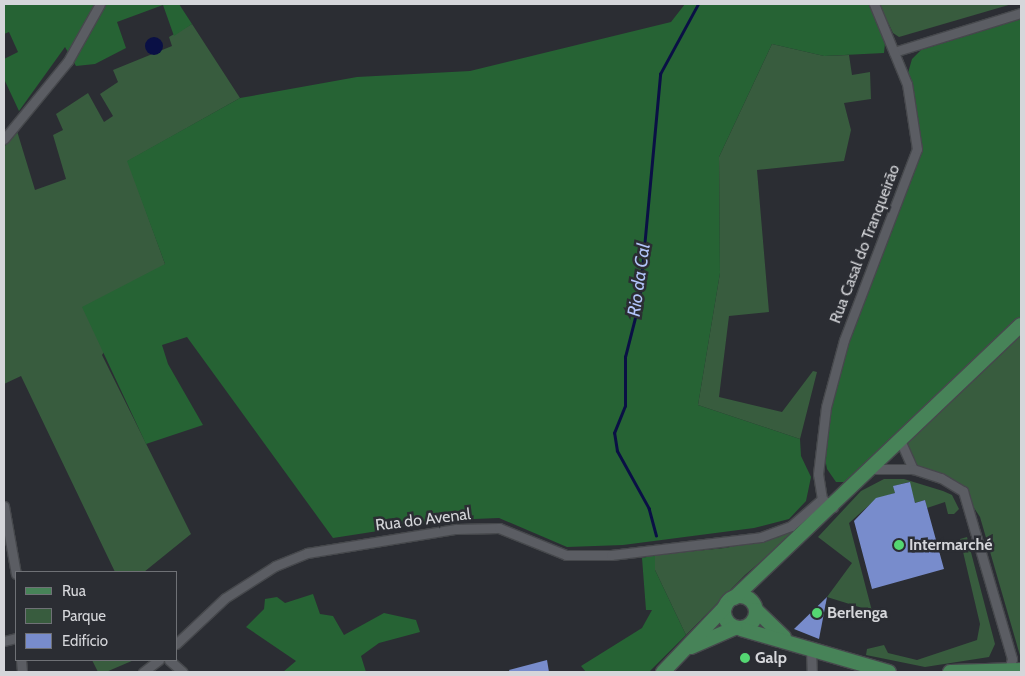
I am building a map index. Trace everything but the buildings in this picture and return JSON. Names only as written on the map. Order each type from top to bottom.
[{"type":"main road","points":[[663,672],[729,602],[770,567],[828,503],[870,469],[1021,325]]},
{"type":"main road","points":[[685,650],[751,624],[755,607],[770,567]]},
{"type":"main road","points":[[729,602],[743,596],[788,640]]},
{"type":"main road","points":[[729,602],[725,617],[738,628],[788,640],[811,649],[889,672]]},
{"type":"main road","points":[[950,672],[1013,670]]},
{"type":"street","points":[[4,139],[68,61],[100,4]]},
{"type":"street","name":"Rua Casal do Tranqueirão","points":[[828,503],[818,474],[826,407],[844,340],[917,149],[909,93],[874,4]]},
{"type":"street","points":[[894,52],[1021,13]]},
{"type":"street","points":[[900,440],[913,469]]},
{"type":"street","points":[[870,469],[913,469],[942,478],[964,491],[1008,650],[1005,663],[1013,670]]},
{"type":"street","name":"Rua do Avenal","points":[[178,642],[225,598],[275,566],[307,552],[456,528],[499,528],[566,555],[611,555],[761,537],[791,526],[828,503]]},
{"type":"street","points":[[4,506],[15,571]]},
{"type":"street","points":[[811,649],[812,672]]},
{"type":"street","points":[[143,672],[158,661]]},
{"type":"street","points":[[170,661],[183,672]]},
{"type":"green space","points":[[4,4],[179,4],[192,24],[174,36],[163,5],[117,22],[126,48],[95,64],[76,66],[65,47],[19,111],[4,79],[4,59],[18,52],[9,32],[4,34]]},
{"type":"green space","points":[[685,4],[872,4],[886,34],[884,53],[824,56],[772,44],[719,157],[720,273],[698,405],[800,439],[801,456],[811,477],[806,501],[789,519],[754,528],[623,545],[567,547],[499,518],[449,520],[333,538],[187,337],[162,345],[168,364],[203,425],[146,444],[82,307],[165,264],[127,161],[240,98],[357,77],[470,71],[671,22]]},
{"type":"green space","points":[[879,4],[1012,4],[899,37],[893,33]]},
{"type":"green space","points":[[1021,19],[1021,320],[845,482],[836,482],[827,469],[824,453],[829,411],[847,346],[919,153],[920,133],[908,73],[912,59],[921,50]]},
{"type":"green space","points":[[192,24],[240,98],[128,161],[165,264],[102,355],[191,534],[145,571],[115,571],[21,376],[4,384],[4,147],[17,131],[35,190],[66,179],[53,135],[63,130],[56,114],[88,93],[104,122],[113,116],[100,94],[118,82],[113,70],[172,46],[169,37]]},
{"type":"green space","points":[[772,44],[824,56],[849,55],[852,75],[870,72],[871,99],[844,103],[851,130],[844,161],[757,170],[769,312],[729,316],[719,397],[782,412],[813,371],[817,372],[800,439],[698,405],[720,273],[719,157]]},
{"type":"green space","points":[[1021,332],[1021,659],[980,517],[963,491],[913,469],[903,442]]},
{"type":"green space","points":[[884,479],[904,479],[943,491],[952,495],[959,509],[954,514],[948,514],[945,502],[927,508],[925,500],[915,503],[909,482],[894,486],[895,493],[876,499],[849,523],[872,611],[827,597],[852,563],[818,537],[861,491]]},
{"type":"green space","points":[[816,510],[819,512],[745,575],[686,635],[655,570],[655,555],[725,548],[779,537]]},
{"type":"green space","points":[[967,537],[995,644],[989,657],[925,667],[866,655],[867,649],[884,645],[888,653],[917,660],[977,640],[980,624],[960,539]]},
{"type":"green space","points":[[655,555],[655,570],[686,635],[649,672],[586,672],[581,666],[642,628],[652,610],[646,610],[642,558]]},
{"type":"green space","points":[[313,594],[320,614],[333,616],[344,635],[384,613],[416,620],[420,632],[379,643],[361,656],[366,672],[283,672],[296,661],[246,627],[264,609],[265,599],[277,597],[285,603]]},
{"type":"green space","points":[[92,661],[132,661],[106,672],[98,672]]},
{"type":"shaded area","points":[[154,37],[160,40],[163,46],[160,52],[154,55],[148,52],[145,46],[148,40]]},
{"type":"waterway","name":"Rio da Cal","points":[[656,536],[649,509],[617,451],[614,433],[625,406],[625,357],[639,302],[660,74],[698,4]]},
{"type":"place","name":"Intermarché","points":[[899,545]]},
{"type":"place","name":"Berlenga","points":[[817,613]]},
{"type":"place","name":"Galp","points":[[745,658]]}]
